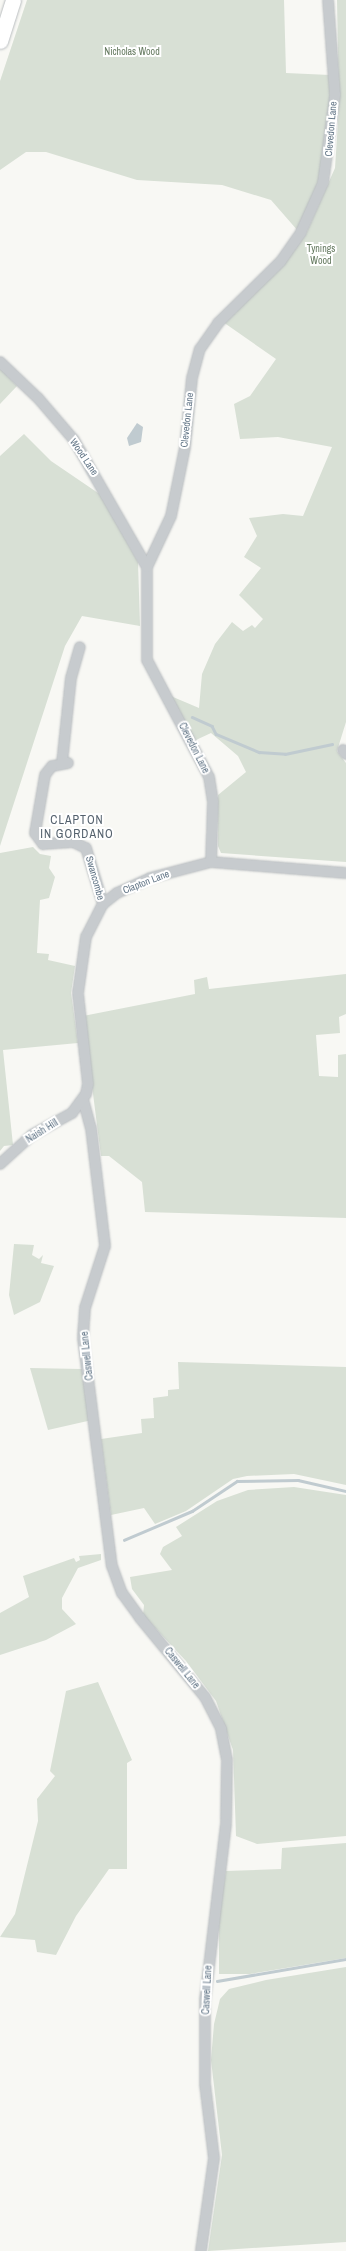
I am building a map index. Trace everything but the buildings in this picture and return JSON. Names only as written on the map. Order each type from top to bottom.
[{"type":"highway","points":[[0,41],[13,0]]},
{"type":"street","name":"Clevedon Lane","points":[[211,862],[213,798],[208,777],[147,660],[147,567],[171,516],[185,447],[192,378],[200,350],[218,323],[281,261],[301,232],[323,183],[334,95],[328,0]]},
{"type":"street","name":"Wood Lane","points":[[0,362],[38,398],[74,440],[147,567]]},
{"type":"street","name":"Swancombe","points":[[80,647],[71,678],[65,763],[52,766],[45,775],[35,818],[36,837],[43,844],[73,842],[86,848],[103,904]]},
{"type":"street","name":"Clapton Lane","points":[[83,1100],[88,1084],[78,1012],[79,980],[88,929],[103,904],[117,893],[150,878],[211,862],[346,872]]},
{"type":"street","name":"Naish Hill","points":[[0,1164],[32,1135],[72,1113],[83,1100]]},
{"type":"street","name":"Caswell Lane","points":[[83,1100],[91,1128],[105,1246],[85,1308],[83,1338],[112,1566],[122,1593],[140,1618],[205,1697],[221,1729],[227,1760],[226,1824],[205,2000],[205,2084],[214,2158],[201,2251]]},
{"type":"green space","name":"Nicholas Wood","points":[[27,0],[284,0],[286,73],[330,75],[331,102],[320,177],[298,231],[271,200],[222,185],[137,180],[46,152],[26,152],[0,170],[0,81]]},
{"type":"green space","name":"Tynings Wood","points":[[337,0],[346,0],[346,722],[337,751],[346,763],[346,862],[221,853],[218,846],[218,795],[246,772],[238,756],[211,733],[196,740],[166,694],[199,708],[202,674],[215,644],[232,622],[243,631],[252,625],[255,628],[263,619],[239,595],[261,568],[244,557],[257,536],[249,518],[283,514],[303,516],[332,447],[278,437],[240,439],[234,404],[250,396],[276,359],[223,322],[275,274],[306,234],[335,168],[339,106]]},
{"type":"green space","points":[[0,368],[17,386],[0,404]]},
{"type":"green space","points":[[24,434],[51,461],[101,495],[138,562],[140,626],[82,616],[65,646],[0,846],[0,456]]},
{"type":"green space","points":[[33,847],[40,854],[51,856],[49,868],[55,877],[49,898],[40,900],[37,953],[49,954],[48,960],[75,966],[71,993],[78,1043],[3,1050],[13,1145],[4,1146],[0,1151],[0,853]]},
{"type":"green space","points":[[346,974],[346,1014],[339,1017],[340,1033],[316,1035],[319,1076],[338,1077],[338,1055],[346,1054],[346,1218],[145,1212],[142,1182],[109,1156],[101,1156],[83,1016],[195,994],[194,980],[207,977],[209,989]]},
{"type":"green space","points":[[14,1244],[34,1245],[32,1255],[39,1259],[43,1255],[41,1263],[54,1266],[40,1302],[14,1315],[9,1295]]},
{"type":"green space","points":[[178,1362],[346,1367],[346,1485],[294,1474],[247,1476],[233,1479],[186,1511],[155,1524],[144,1508],[111,1515],[101,1439],[142,1433],[141,1419],[154,1418],[153,1398],[168,1396],[168,1390],[179,1389]]},
{"type":"green space","points":[[30,1368],[82,1369],[92,1420],[48,1430]]},
{"type":"green space","points":[[294,1487],[346,1495],[346,1836],[257,1844],[236,1836],[233,1750],[216,1701],[186,1661],[143,1615],[144,1605],[132,1589],[130,1577],[172,1570],[160,1554],[163,1547],[182,1536],[176,1527],[217,1501],[248,1490]]},
{"type":"green space","points":[[101,1554],[101,1560],[78,1568],[62,1598],[62,1609],[76,1624],[46,1640],[0,1655],[0,1613],[29,1597],[23,1576],[74,1558],[76,1562],[80,1560],[79,1556]]},
{"type":"green space","points":[[98,1682],[132,1760],[127,1763],[127,1869],[109,1869],[76,1916],[56,1955],[37,1952],[35,1940],[0,1937],[15,1914],[38,1821],[37,1799],[55,1776],[50,1771],[66,1691]]},
{"type":"green space","points":[[346,1843],[346,1958],[250,1974],[219,1974],[219,1914],[226,1871],[281,1869],[282,1848]]},
{"type":"green space","points":[[346,1967],[346,2242],[208,2251],[222,2155],[211,2060],[214,2024],[220,1999],[229,1989],[266,1980]]},
{"type":"shaded area","points":[[137,423],[143,427],[141,442],[129,446],[127,438]]},
{"type":"waterway","points":[[192,717],[212,726],[216,734],[259,752],[285,754],[332,744]]},
{"type":"waterway","points":[[124,1540],[192,1511],[237,1481],[298,1480],[346,1491]]},
{"type":"waterway","points":[[217,1981],[346,1959]]},
{"type":"district","name":"CLAPTON IN GORDANO","points":[[77,828]]}]
